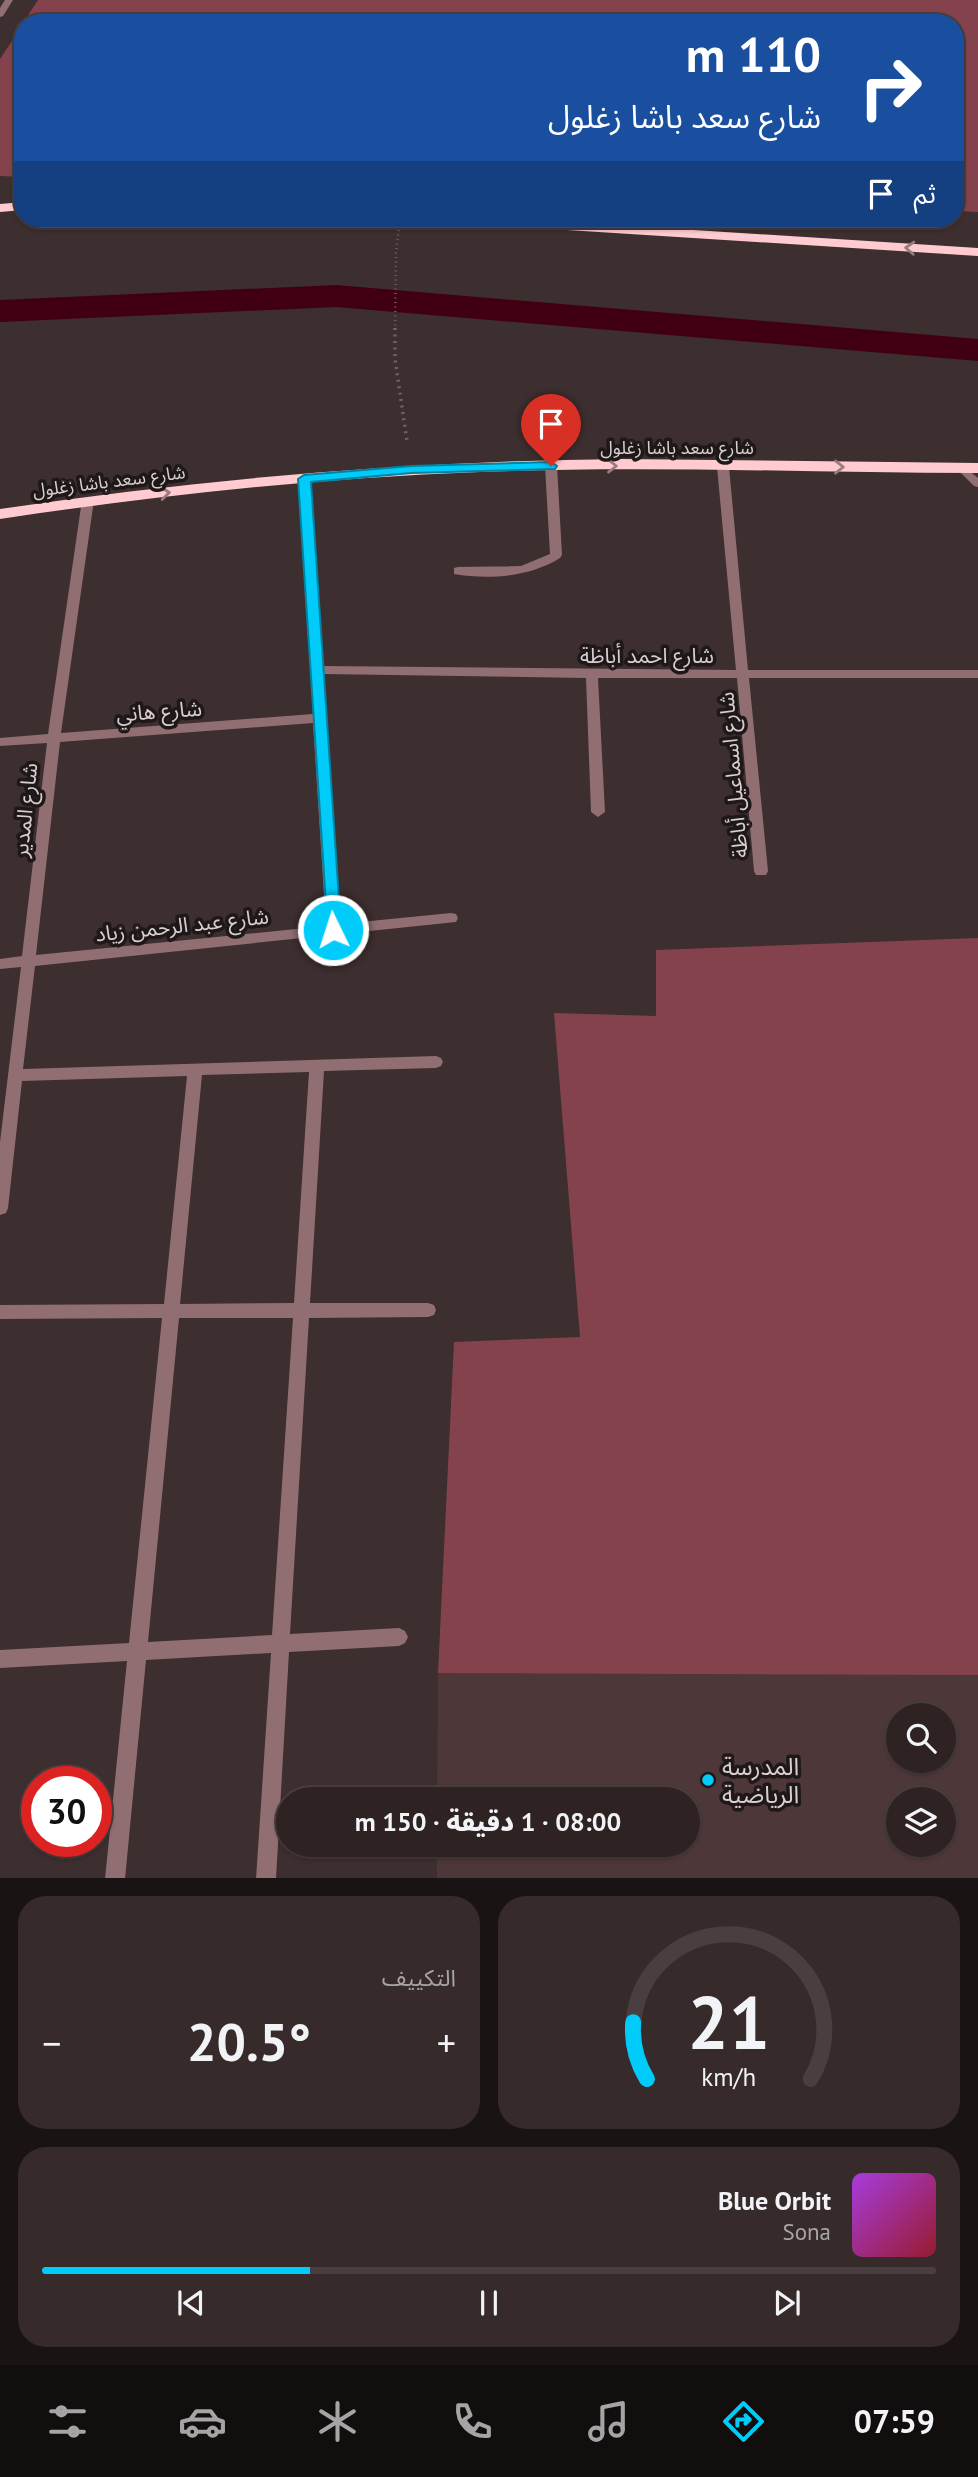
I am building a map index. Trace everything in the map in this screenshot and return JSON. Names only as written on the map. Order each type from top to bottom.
[{"type":"highway","points":[[599,228],[978,252]]},
{"type":"highway","name":"شارع سعد باشا زغلول","points":[[0,513],[88,500],[411,470],[551,466],[970,468]]},
{"type":"street","points":[[0,15],[9,0]]},
{"type":"street","points":[[458,571],[526,570],[545,564],[555,555],[551,466]]},
{"type":"street","name":"شارع اسماعيل أباظة","points":[[723,467],[761,872]]},
{"type":"street","points":[[970,468],[978,484]]},
{"type":"street","points":[[304,479],[333,930]]},
{"type":"street","name":"شارع المدير","points":[[0,1208],[54,738],[88,500]]},
{"type":"street","name":"شارع احمد أباظة","points":[[317,670],[592,674],[978,674]]},
{"type":"street","points":[[592,674],[598,812]]},
{"type":"street","name":"شارع هاني","points":[[0,742],[321,718]]},
{"type":"street","name":"شارع عبد الرحمن زياد","points":[[0,964],[452,918]]},
{"type":"street","points":[[14,1075],[436,1062]]},
{"type":"street","points":[[266,1878],[317,1065]]},
{"type":"street","points":[[115,1878],[195,1070]]},
{"type":"street","points":[[0,1312],[428,1310]]},
{"type":"street","points":[[0,1659],[399,1637]]},
{"type":"path","points":[[399,228],[394,359],[411,470]]},
{"type":"shaded area","points":[[38,0],[978,0],[978,212],[964,211],[964,14],[29,14]]},
{"type":"shaded area","points":[[14,38],[14,177],[0,176],[0,59]]},
{"type":"shaded area","points":[[978,938],[978,1675],[438,1673],[454,1342],[580,1337],[554,1013],[656,1016],[656,950]]},
{"type":"shaded area","name":"المدرسة الرياضية","points":[[438,1673],[978,1673],[978,1878],[437,1878],[437,1857],[700,1857],[700,1787],[437,1787]]},
{"type":"waterway","points":[[0,311],[336,296],[978,350]]},
{"type":"place","name":"المدرسة الرياضية","points":[[708,1780]]},
{"type":"route","points":[[333,930],[304,479],[411,470],[551,466]]}]
